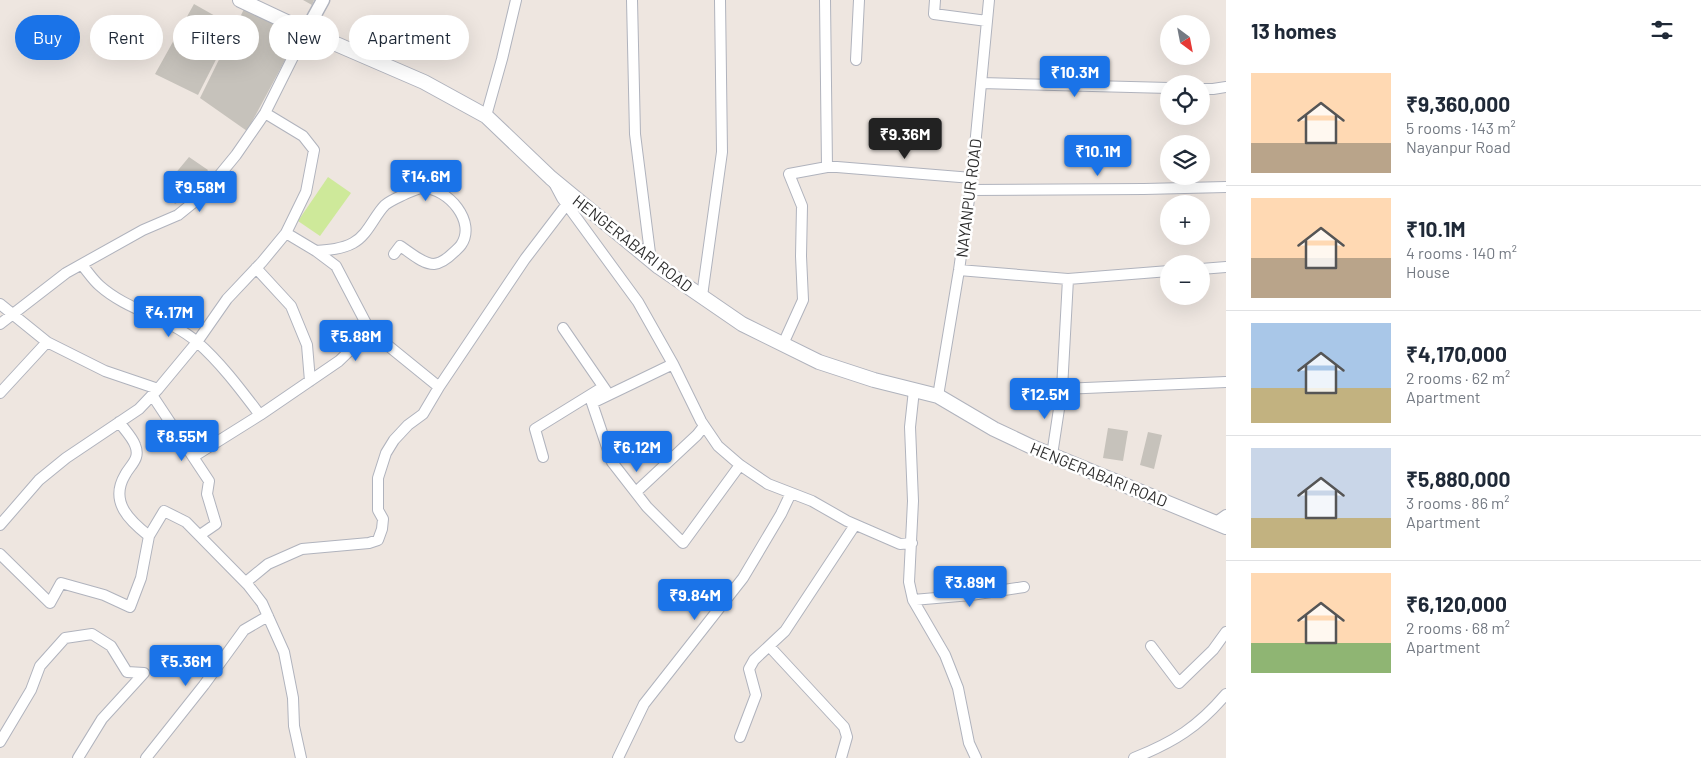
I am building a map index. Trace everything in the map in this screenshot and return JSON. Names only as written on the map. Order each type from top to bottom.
[{"type":"main road","name":"HENGERABARI ROAD","points":[[240,0],[272,15]]},
{"type":"main road","name":"HENGERABARI ROAD","points":[[339,45],[424,82],[486,116],[551,178],[651,261],[742,324],[819,362],[938,396],[994,429],[1052,455],[1223,521]]},
{"type":"street","points":[[315,15],[323,0]]},
{"type":"street","points":[[486,116],[516,0]]},
{"type":"street","points":[[632,0],[635,134],[651,261]]},
{"type":"street","points":[[702,296],[722,152],[720,0]]},
{"type":"street","points":[[825,0],[827,167]]},
{"type":"street","points":[[856,60],[859,0]]},
{"type":"street","points":[[934,0],[934,14],[987,21]]},
{"type":"street","name":"NAYANPUR ROAD","points":[[938,396],[972,178],[989,0]]},
{"type":"street","points":[[0,324],[66,273],[143,230],[178,215],[204,194],[236,155],[265,113],[292,60]]},
{"type":"street","points":[[981,83],[1160,88]]},
{"type":"street","points":[[1210,89],[1226,87]]},
{"type":"street","points":[[0,525],[39,480],[66,458],[139,409],[197,342],[227,299],[286,233],[306,192],[314,150],[303,136],[265,113]]},
{"type":"street","points":[[783,344],[803,300],[802,206],[789,174],[827,167],[972,178]]},
{"type":"street","points":[[551,178],[567,204],[638,302],[673,364],[704,426],[718,446],[740,465],[768,484],[812,501],[855,525],[900,544],[912,543]]},
{"type":"street","points":[[970,190],[1226,187]]},
{"type":"street","points":[[316,251],[336,249],[354,243],[385,206],[393,200],[416,190],[424,188],[446,195],[455,204],[461,213],[466,230],[462,244],[446,261],[433,264],[420,259],[400,246],[394,254]]},
{"type":"street","points":[[246,582],[268,564],[302,549],[369,543],[378,540],[383,519],[378,510],[378,478],[386,453],[394,440],[408,425],[423,414],[525,259],[567,204]]},
{"type":"street","points":[[286,233],[316,251],[336,266],[370,331],[439,387]]},
{"type":"street","points":[[82,265],[100,286],[124,302],[173,326],[197,342],[260,415]]},
{"type":"street","points":[[1210,268],[1226,267]]},
{"type":"street","points":[[256,268],[291,306],[307,345],[310,381]]},
{"type":"street","points":[[959,270],[1068,279],[1160,273]]},
{"type":"street","points":[[1052,455],[1062,389],[1068,279]]},
{"type":"street","points":[[0,304],[47,342],[105,372],[155,392],[209,481],[207,494],[216,524],[200,535]]},
{"type":"street","points":[[563,328],[606,391]]},
{"type":"street","points":[[193,457],[260,415],[339,361],[370,331]]},
{"type":"street","points":[[0,393],[47,342]]},
{"type":"street","points":[[543,457],[535,429],[606,391],[673,364]]},
{"type":"street","points":[[1062,389],[1226,382]]},
{"type":"street","points":[[914,390],[910,427],[913,501],[909,582],[913,600],[945,655],[958,688],[969,743],[976,758]]},
{"type":"street","points":[[606,391],[592,402],[612,462],[647,506],[683,543],[740,465]]},
{"type":"street","points":[[119,422],[136,445],[135,462],[124,476],[120,491],[122,509],[130,521],[149,536]]},
{"type":"street","points":[[636,492],[696,436],[704,426]]},
{"type":"street","points":[[618,758],[644,704],[743,578],[792,493]]},
{"type":"street","points":[[0,554],[50,603],[61,583],[104,595],[130,607],[141,578],[149,536],[164,511],[186,522],[246,582],[262,603],[284,652],[293,698],[294,726],[301,758]]},
{"type":"street","points":[[740,737],[756,695],[749,668],[754,660],[786,631],[855,525]]},
{"type":"street","points":[[913,600],[970,595],[1024,586]]},
{"type":"street","points":[[146,758],[204,685],[244,630],[268,616]]},
{"type":"street","points":[[0,742],[31,690],[40,666],[64,638],[92,634],[111,646],[127,672],[144,673],[102,719],[78,758]]},
{"type":"street","points":[[1151,646],[1179,682],[1225,638]]},
{"type":"street","points":[[769,646],[844,727],[847,737],[841,758]]},
{"type":"street","points":[[1134,758],[1164,746],[1180,736],[1210,713],[1226,694]]},
{"type":"green space","points":[[328,177],[351,193],[320,236],[298,221]]},
{"type":"building","points":[[303,0],[314,0],[312,5]]},
{"type":"building","points":[[194,4],[214,15],[188,15]]},
{"type":"building","points":[[245,7],[269,19],[269,60],[285,60],[247,131],[200,98],[219,60],[259,60],[259,15],[241,15]]},
{"type":"building","points":[[173,42],[173,60],[216,60],[198,95],[155,74]]},
{"type":"building","points":[[189,157],[208,170],[191,194],[175,204],[164,187]]},
{"type":"building","points":[[1108,428],[1128,431],[1123,461],[1103,458]]},
{"type":"building","points":[[1148,432],[1162,435],[1154,469],[1140,465]]}]
